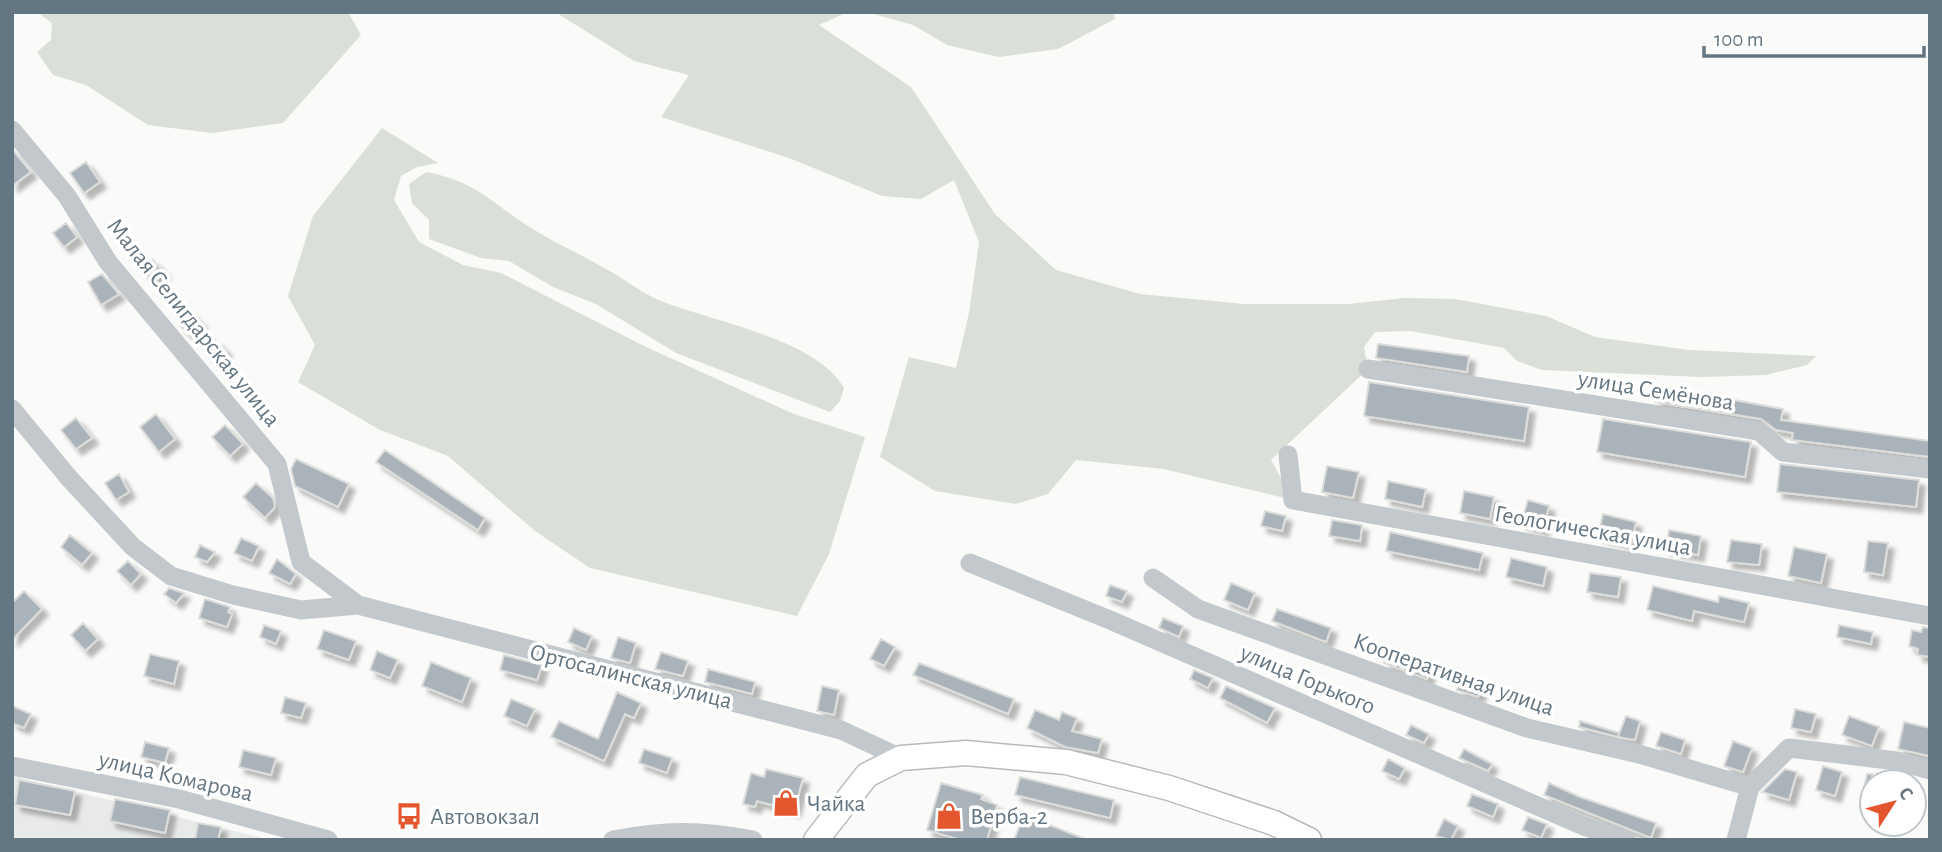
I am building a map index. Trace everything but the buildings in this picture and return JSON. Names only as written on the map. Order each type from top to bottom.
[{"type":"main road","points":[[816,840],[867,775],[901,758],[965,752],[1066,762],[1170,788],[1274,823],[1309,840]]},
{"type":"street","name":"Малая Селигдарская улица","points":[[12,130],[67,196],[108,262],[277,464],[301,562]]},
{"type":"street","name":"улица Семёнова","points":[[1368,369],[1759,431],[1783,452],[1930,469]]},
{"type":"street","name":"Ортосалинская улица","points":[[12,410],[69,478],[133,547],[171,576],[195,585],[290,608],[329,610],[358,605]]},
{"type":"street","name":"Геологическая улица","points":[[1288,455],[1293,500],[1930,616]]},
{"type":"street","name":"Ортосалинская улица","points":[[301,562],[358,605],[841,730],[901,758]]},
{"type":"street","name":"улица Горького","points":[[970,563],[1110,620],[1586,827],[1627,840]]},
{"type":"street","name":"Кооперативная улица","points":[[1153,578],[1198,609],[1527,728],[1639,754],[1750,787]]},
{"type":"street","points":[[1736,840],[1750,787],[1790,748],[1897,761],[1930,770]]},
{"type":"street","name":"улица Комарова","points":[[12,766],[179,799],[328,840]]},
{"type":"street","points":[[613,840],[674,830],[716,833],[753,840]]},
{"type":"shaded area","points":[[37,12],[348,12],[361,35],[283,123],[212,133],[148,125],[86,85],[53,75],[37,52],[51,40],[52,23]]},
{"type":"shaded area","points":[[555,12],[848,12],[819,25],[911,87],[995,214],[1056,270],[1140,294],[1244,304],[1348,304],[1404,298],[1455,299],[1546,316],[1595,337],[1689,350],[1816,356],[1807,365],[1766,375],[1701,377],[1542,370],[1517,361],[1504,348],[1411,331],[1375,332],[1364,347],[1368,369],[1271,460],[1293,500],[1164,469],[1076,460],[1048,494],[1016,504],[935,491],[880,457],[909,357],[956,368],[969,313],[979,242],[954,180],[921,199],[882,196],[789,158],[661,117],[689,75],[634,61]]},
{"type":"shaded area","points":[[866,12],[1113,12],[1115,19],[1058,49],[999,57],[947,45],[913,25]]},
{"type":"shaded area","points":[[382,128],[438,163],[417,167],[401,176],[394,200],[419,242],[463,265],[501,273],[644,346],[794,414],[865,437],[829,554],[797,616],[590,568],[535,531],[448,456],[380,430],[298,382],[315,345],[288,296],[313,216]]},
{"type":"shaded area","points":[[426,172],[459,181],[483,194],[551,240],[654,298],[758,332],[809,356],[830,370],[844,388],[840,401],[830,412],[676,353],[596,304],[553,287],[509,261],[481,258],[429,239],[429,220],[412,203],[409,184]]},
{"type":"shaded area","points":[[12,776],[270,840],[12,840]]},
{"type":"place","name":"Чайка","points":[[786,803]]},
{"type":"place","name":"Автовокзал","points":[[409,816]]},
{"type":"place","name":"Верба-2","points":[[949,816]]}]
